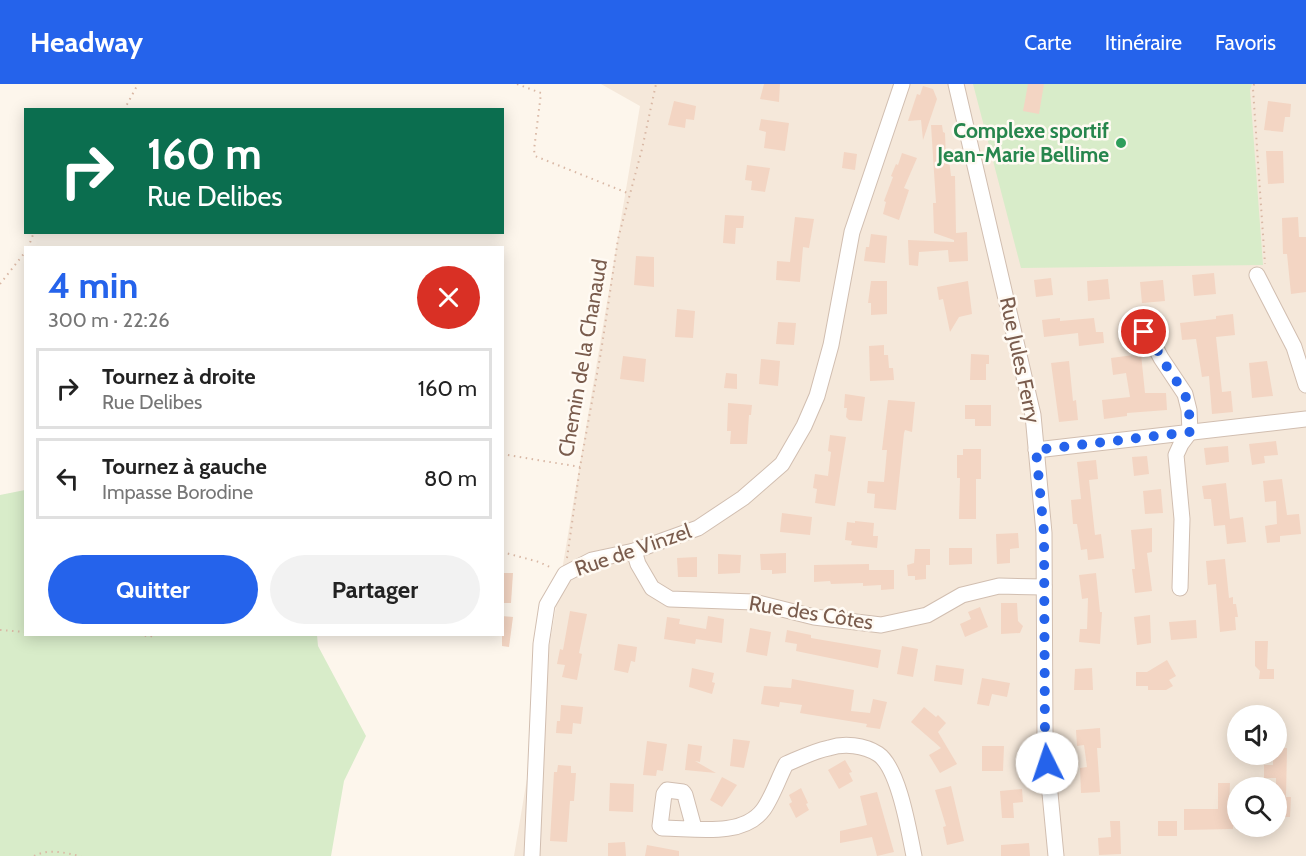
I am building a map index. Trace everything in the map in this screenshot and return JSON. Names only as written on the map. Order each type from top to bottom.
[{"type":"street","name":"Rue de Vinzel","points":[[532,856],[541,644],[547,605],[565,574],[592,560],[634,551],[698,528],[742,498],[782,464],[818,396],[831,345],[852,232],[902,84]]},
{"type":"street","name":"Rue Jules Ferry","points":[[956,84],[1033,415],[1044,533],[1045,741],[1056,856]]},
{"type":"street","points":[[1257,275],[1294,347],[1306,386]]},
{"type":"street","points":[[1144,332],[1152,339],[1161,358],[1185,394],[1189,410],[1190,432],[1176,455],[1182,519],[1180,588]]},
{"type":"street","points":[[1036,450],[1306,418]]},
{"type":"street","name":"Rue des Côtes","points":[[634,551],[638,564],[652,588],[670,599],[754,602],[814,618],[881,625],[927,615],[962,595],[999,586],[1044,586]]},
{"type":"street","points":[[694,828],[723,830],[744,826],[763,810],[786,764],[830,747],[855,745],[879,754],[892,772],[906,812],[914,856]]},
{"type":"path","points":[[125,108],[138,84]]},
{"type":"path","points":[[517,84],[541,93],[535,156],[630,194]]},
{"type":"path","name":"Chemin de la Chanaud","points":[[565,574],[580,467],[601,352],[618,239],[642,149],[656,84]]},
{"type":"path","points":[[1254,84],[1252,89],[1266,267],[1257,275]]},
{"type":"path","points":[[0,284],[24,253]]},
{"type":"path","points":[[504,454],[580,467]]},
{"type":"path","points":[[504,553],[539,562],[565,574]]},
{"type":"path","points":[[0,630],[24,632]]},
{"type":"path","points":[[34,856],[54,851],[81,856]]},
{"type":"shaded area","points":[[601,84],[1306,84],[1306,856],[514,856],[640,106]]},
{"type":"green space","name":"Complexe sportif Jean-Marie Bellime","points":[[973,84],[1252,84],[1250,90],[1263,265],[1021,268]]},
{"type":"green space","points":[[24,490],[24,636],[317,636],[318,646],[366,736],[344,781],[331,856],[0,856],[0,495]]},
{"type":"building","points":[[764,84],[780,84],[779,102],[760,99]]},
{"type":"building","points":[[1028,84],[1044,84],[1039,114],[1023,111]]},
{"type":"building","points":[[923,86],[933,89],[937,99],[923,140],[921,120],[908,121],[917,94],[920,95]]},
{"type":"building","points":[[674,101],[696,106],[694,120],[686,119],[685,128],[668,125]]},
{"type":"building","points":[[1268,101],[1291,104],[1290,117],[1285,117],[1283,132],[1264,130]]},
{"type":"building","points":[[761,119],[789,123],[785,151],[764,148],[766,132],[759,130]]},
{"type":"building","points":[[931,125],[942,125],[945,133],[946,159],[949,159],[951,176],[955,176],[956,233],[967,232],[968,261],[949,262],[948,250],[919,252],[918,266],[909,265],[908,240],[954,242],[954,240],[934,233],[933,203],[936,203]]},
{"type":"building","points":[[1266,151],[1283,151],[1284,183],[1268,184]]},
{"type":"building","points":[[844,152],[857,154],[855,170],[842,168]]},
{"type":"building","points":[[902,153],[917,158],[904,188],[909,190],[899,220],[883,214],[886,202],[884,201],[893,177],[891,176]]},
{"type":"building","points":[[747,165],[770,168],[765,192],[751,190],[752,181],[745,180]]},
{"type":"building","points":[[725,215],[744,216],[743,228],[736,228],[735,244],[723,243]]},
{"type":"building","points":[[795,217],[814,219],[809,248],[803,247],[800,282],[776,280],[777,261],[790,262]]},
{"type":"building","points":[[1298,217],[1299,237],[1306,237],[1306,292],[1291,294],[1287,254],[1283,254],[1282,218]]},
{"type":"building","points":[[871,234],[887,236],[885,263],[864,261]]},
{"type":"building","points":[[636,256],[654,257],[654,287],[634,285]]},
{"type":"building","points":[[1214,273],[1216,294],[1194,296],[1192,275]]},
{"type":"building","points":[[1051,278],[1053,295],[1036,297],[1034,280]]},
{"type":"building","points":[[1108,279],[1110,299],[1088,301],[1087,281]]},
{"type":"building","points":[[1163,280],[1165,301],[1142,303],[1140,282]]},
{"type":"building","points":[[871,281],[887,281],[887,314],[871,315],[871,303],[868,303]]},
{"type":"building","points":[[968,281],[972,314],[959,317],[950,332],[943,299],[939,300],[937,287]]},
{"type":"building","points":[[677,309],[695,311],[693,338],[675,337]]},
{"type":"building","points":[[1233,314],[1235,335],[1216,337],[1222,392],[1231,391],[1233,412],[1212,414],[1209,376],[1202,377],[1196,339],[1182,340],[1180,323],[1216,319],[1216,316]]},
{"type":"building","points":[[1060,318],[1060,321],[1094,318],[1096,332],[1103,332],[1104,343],[1079,346],[1078,333],[1044,337],[1042,320]]},
{"type":"building","points":[[778,322],[796,323],[794,345],[776,344]]},
{"type":"building","points":[[884,345],[884,355],[888,355],[889,368],[893,368],[894,380],[870,381],[869,346]]},
{"type":"building","points":[[971,354],[989,355],[989,364],[986,364],[986,380],[970,380]]},
{"type":"building","points":[[1141,354],[1145,393],[1166,393],[1167,410],[1127,413],[1127,416],[1104,419],[1102,400],[1130,397],[1126,373],[1113,375],[1111,358]]},
{"type":"building","points":[[623,356],[646,359],[644,382],[620,379]]},
{"type":"building","points":[[761,359],[780,361],[778,386],[759,384]]},
{"type":"building","points":[[1069,361],[1073,401],[1076,400],[1078,420],[1059,422],[1051,363]]},
{"type":"building","points":[[1267,361],[1273,396],[1252,398],[1249,363]]},
{"type":"building","points":[[726,373],[737,374],[737,389],[724,388]]},
{"type":"building","points":[[845,394],[865,397],[862,421],[849,420],[846,417]]},
{"type":"building","points":[[888,400],[915,402],[912,432],[905,430],[904,433],[896,510],[874,508],[875,494],[867,493],[868,481],[884,482],[887,450],[882,450]]},
{"type":"building","points":[[728,403],[752,405],[747,444],[730,444],[731,431],[727,431]]},
{"type":"building","points":[[965,405],[991,405],[991,426],[975,426],[975,419],[965,419]]},
{"type":"building","points":[[830,435],[846,437],[835,506],[815,503],[817,489],[813,488],[815,474],[828,476],[831,452],[828,451]]},
{"type":"building","points":[[1276,441],[1278,455],[1264,456],[1265,463],[1252,465],[1249,444]]},
{"type":"building","points":[[1228,446],[1229,462],[1206,465],[1204,448]]},
{"type":"building","points":[[963,449],[981,449],[981,479],[976,479],[976,519],[959,519],[960,478],[957,478],[957,455],[963,455]]},
{"type":"building","points":[[1147,456],[1149,474],[1134,476],[1132,457]]},
{"type":"building","points":[[1096,460],[1098,479],[1089,480],[1095,535],[1101,534],[1104,558],[1088,560],[1087,549],[1081,550],[1077,524],[1073,524],[1071,500],[1081,499],[1077,462]]},
{"type":"building","points":[[1282,479],[1287,515],[1299,514],[1301,534],[1280,536],[1280,542],[1267,543],[1265,526],[1277,524],[1276,501],[1265,502],[1263,481]]},
{"type":"building","points":[[1226,483],[1230,519],[1243,517],[1246,542],[1227,544],[1225,525],[1214,526],[1211,499],[1204,499],[1202,486]]},
{"type":"building","points":[[1161,489],[1163,513],[1145,514],[1143,491]]},
{"type":"building","points":[[782,513],[812,517],[810,535],[780,532]]},
{"type":"building","points":[[855,521],[874,523],[873,536],[878,536],[877,548],[851,545],[852,541],[845,540],[847,522],[855,523]]},
{"type":"building","points":[[1152,528],[1152,552],[1147,553],[1152,591],[1135,593],[1131,530]]},
{"type":"building","points":[[1018,533],[1019,548],[1010,549],[1010,563],[997,564],[996,534]]},
{"type":"building","points":[[949,548],[972,548],[972,564],[949,565]]},
{"type":"building","points":[[915,549],[930,549],[930,565],[926,565],[926,579],[915,580],[915,576],[908,576],[907,565],[914,563]]},
{"type":"building","points":[[786,553],[786,573],[772,574],[772,570],[761,570],[760,554]]},
{"type":"building","points":[[718,554],[741,555],[740,573],[718,574]]},
{"type":"building","points":[[697,557],[697,577],[678,577],[677,558]]},
{"type":"building","points":[[1225,559],[1229,598],[1233,597],[1238,617],[1235,617],[1236,630],[1220,632],[1216,584],[1208,585],[1206,561]]},
{"type":"building","points":[[869,564],[869,570],[894,570],[894,589],[881,590],[881,585],[863,586],[863,583],[814,582],[814,565]]},
{"type":"building","points":[[504,573],[513,573],[511,603],[504,603]]},
{"type":"building","points":[[1096,573],[1100,612],[1102,612],[1100,644],[1079,642],[1080,629],[1087,629],[1088,598],[1082,599],[1079,575]]},
{"type":"building","points":[[1001,603],[1017,603],[1018,621],[1023,626],[1020,633],[1001,634]]},
{"type":"building","points":[[980,607],[988,627],[965,637],[960,624],[971,619],[968,612]]},
{"type":"building","points":[[570,611],[587,614],[579,653],[582,654],[577,680],[562,677],[565,665],[557,664],[560,649],[563,650]]},
{"type":"building","points":[[1150,615],[1151,643],[1137,645],[1134,617]]},
{"type":"building","points":[[504,616],[513,617],[509,647],[502,646]]},
{"type":"building","points":[[708,616],[724,619],[722,643],[696,639],[695,644],[664,639],[667,617],[680,619],[679,624],[706,629]]},
{"type":"building","points":[[1196,620],[1197,638],[1171,640],[1169,622]]},
{"type":"building","points":[[750,628],[771,632],[767,656],[746,652]]},
{"type":"building","points":[[787,630],[811,635],[811,638],[881,650],[878,668],[796,651],[797,644],[785,642]]},
{"type":"building","points":[[1255,641],[1268,641],[1267,669],[1274,669],[1274,679],[1259,679],[1260,671],[1255,666]]},
{"type":"building","points":[[618,644],[637,647],[635,662],[631,661],[628,673],[614,670]]},
{"type":"building","points":[[902,646],[918,649],[913,677],[897,674]]},
{"type":"building","points":[[1167,660],[1176,676],[1169,680],[1173,686],[1166,690],[1148,690],[1148,686],[1136,686],[1136,672],[1147,672]]},
{"type":"building","points":[[936,665],[964,669],[962,685],[934,681]]},
{"type":"building","points":[[692,668],[714,673],[712,682],[715,683],[712,694],[689,687]]},
{"type":"building","points":[[1092,668],[1093,690],[1074,690],[1075,669]]},
{"type":"building","points":[[982,678],[1010,683],[1007,697],[992,694],[989,706],[977,704]]},
{"type":"building","points":[[792,679],[854,690],[851,711],[870,713],[873,699],[887,702],[880,729],[866,727],[867,724],[800,713],[802,705],[780,702],[779,707],[761,704],[764,686],[791,688]]},
{"type":"building","points":[[561,705],[583,707],[581,724],[573,723],[572,734],[556,733],[557,721],[560,721]]},
{"type":"building","points":[[924,707],[946,723],[938,732],[957,764],[940,773],[929,755],[941,748],[911,722]]},
{"type":"building","points":[[1100,728],[1101,748],[1097,748],[1100,792],[1081,793],[1080,768],[1087,767],[1084,745],[1077,746],[1076,730]]},
{"type":"building","points":[[733,739],[750,741],[744,768],[730,766]]},
{"type":"building","points":[[647,741],[667,744],[663,771],[657,770],[656,776],[643,775]]},
{"type":"building","points":[[688,744],[702,746],[700,762],[695,761],[716,773],[685,770]]},
{"type":"building","points":[[982,746],[1004,746],[1003,771],[982,771]]},
{"type":"building","points":[[845,760],[852,772],[849,773],[853,781],[839,789],[828,770]]},
{"type":"building","points":[[558,765],[571,766],[571,773],[576,773],[574,801],[570,801],[567,842],[550,841],[554,772],[557,772]]},
{"type":"building","points":[[1264,765],[1287,765],[1286,777],[1264,777]]},
{"type":"building","points":[[722,777],[737,785],[722,807],[710,800]]},
{"type":"building","points":[[610,783],[634,784],[633,812],[609,811]]},
{"type":"building","points":[[1218,783],[1227,783],[1227,829],[1184,830],[1184,809],[1218,809]]},
{"type":"building","points":[[951,786],[964,841],[947,845],[943,827],[946,826],[935,790]]},
{"type":"building","points":[[801,788],[809,810],[796,818],[789,804],[792,802],[789,795]]},
{"type":"building","points":[[1022,789],[1023,802],[1013,803],[1014,818],[1002,818],[1000,791]]},
{"type":"building","points":[[877,792],[894,852],[877,856],[872,837],[840,843],[840,831],[867,825],[860,796]]},
{"type":"building","points":[[1287,797],[1291,797],[1290,817],[1287,817]]},
{"type":"building","points":[[1110,821],[1120,821],[1121,854],[1099,855],[1098,838],[1111,837]]},
{"type":"building","points":[[1158,821],[1177,821],[1177,836],[1158,836]]},
{"type":"building","points":[[625,842],[626,856],[608,856],[608,843]]},
{"type":"building","points":[[1029,843],[1030,856],[1001,856],[1001,845]]},
{"type":"building","points":[[647,845],[679,851],[679,856],[645,856]]},
{"type":"place","name":"Complexe sportif Jean-Marie Bellime","points":[[1121,143]]},
{"type":"route","points":[[1047,763],[1044,533],[1036,450],[1190,432],[1189,410],[1185,394],[1161,358],[1152,339],[1144,332]]}]
